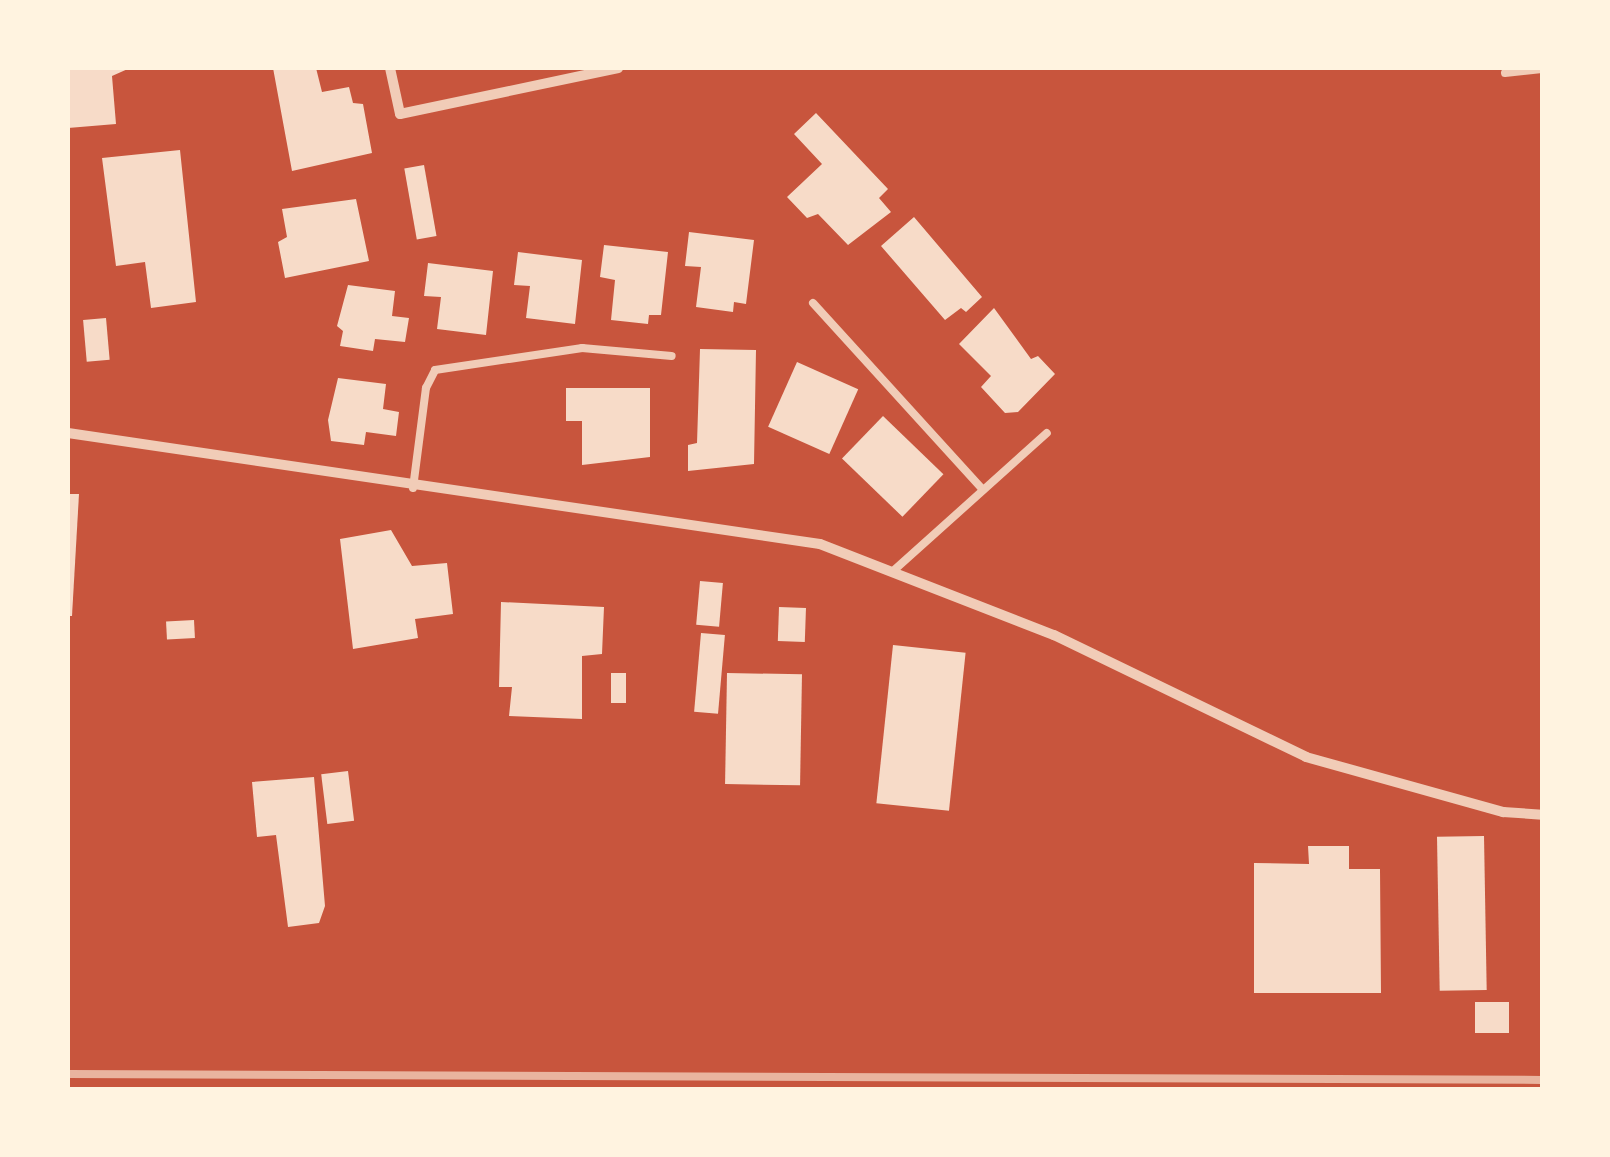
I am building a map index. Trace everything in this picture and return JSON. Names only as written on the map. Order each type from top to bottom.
[{"type":"street","points":[[390,68],[400,114],[618,68]]},
{"type":"street","points":[[68,432],[413,488],[820,544],[1054,635],[1306,757],[1503,812],[1542,815]]},
{"type":"lane","points":[[1505,73],[1542,69]]},
{"type":"lane","points":[[813,302],[982,489]]},
{"type":"lane","points":[[413,488],[426,388],[435,370],[582,348],[672,356]]},
{"type":"lane","points":[[892,572],[1047,433]]},
{"type":"building","points":[[68,68],[130,68],[112,76],[116,124],[68,128]]},
{"type":"building","points":[[273,68],[316,68],[322,92],[349,87],[353,103],[363,104],[372,153],[292,171]]},
{"type":"building","points":[[816,113],[888,189],[879,198],[891,212],[848,245],[818,214],[807,218],[787,197],[822,164],[794,134]]},
{"type":"building","points":[[180,150],[196,302],[151,308],[145,262],[116,266],[102,158]]},
{"type":"building","points":[[424,165],[437,236],[417,239],[404,168]]},
{"type":"building","points":[[356,199],[369,261],[285,278],[278,242],[287,237],[282,209]]},
{"type":"building","points":[[914,217],[982,297],[966,312],[961,308],[945,320],[881,246]]},
{"type":"building","points":[[689,232],[754,240],[746,304],[734,302],[733,312],[696,307],[701,267],[685,266]]},
{"type":"building","points":[[604,245],[668,252],[661,315],[649,315],[648,324],[611,320],[615,280],[600,277]]},
{"type":"building","points":[[518,252],[582,260],[575,324],[526,318],[530,286],[514,285]]},
{"type":"building","points":[[428,263],[493,271],[486,335],[437,329],[441,297],[424,296]]},
{"type":"building","points":[[348,285],[395,291],[392,316],[409,318],[405,342],[375,339],[373,351],[340,346],[343,331],[337,326]]},
{"type":"building","points":[[994,308],[1031,359],[1038,356],[1055,374],[1018,412],[1005,413],[981,387],[991,376],[959,344]]},
{"type":"building","points":[[106,318],[110,360],[87,362],[83,320]]},
{"type":"building","points":[[700,349],[756,350],[754,464],[688,471],[688,445],[697,443]]},
{"type":"building","points":[[797,362],[858,389],[829,454],[768,427]]},
{"type":"building","points":[[338,378],[386,384],[383,409],[399,412],[396,436],[366,432],[364,445],[331,441],[328,420]]},
{"type":"building","points":[[566,388],[650,388],[650,457],[582,465],[582,421],[566,421]]},
{"type":"building","points":[[883,416],[943,474],[902,517],[842,458]]},
{"type":"building","points":[[68,494],[79,494],[72,616],[68,616]]},
{"type":"building","points":[[391,530],[412,566],[447,563],[453,614],[415,619],[418,638],[353,649],[340,539]]},
{"type":"building","points":[[700,581],[723,583],[719,627],[696,625]]},
{"type":"building","points":[[501,602],[604,607],[602,654],[582,656],[582,719],[509,716],[512,687],[499,687]]},
{"type":"building","points":[[779,607],[806,608],[805,642],[778,641]]},
{"type":"building","points":[[194,620],[195,638],[167,639],[166,621]]},
{"type":"building","points":[[701,633],[725,635],[718,714],[694,712]]},
{"type":"building","points":[[893,645],[966,653],[949,811],[876,803]]},
{"type":"building","points":[[611,673],[626,673],[626,703],[611,703]]},
{"type":"building","points":[[727,673],[802,674],[800,785],[725,784]]},
{"type":"building","points":[[348,771],[354,821],[327,824],[321,774]]},
{"type":"building","points":[[314,777],[325,906],[319,923],[288,927],[276,835],[257,837],[252,782]]},
{"type":"building","points":[[1484,836],[1487,990],[1440,991],[1437,837]]},
{"type":"building","points":[[1308,846],[1349,846],[1349,869],[1380,869],[1381,993],[1254,993],[1254,863],[1309,864]]},
{"type":"building","points":[[1475,1002],[1509,1002],[1509,1033],[1475,1033]]},
{"type":"railway","points":[[68,1074],[1542,1080]]}]
